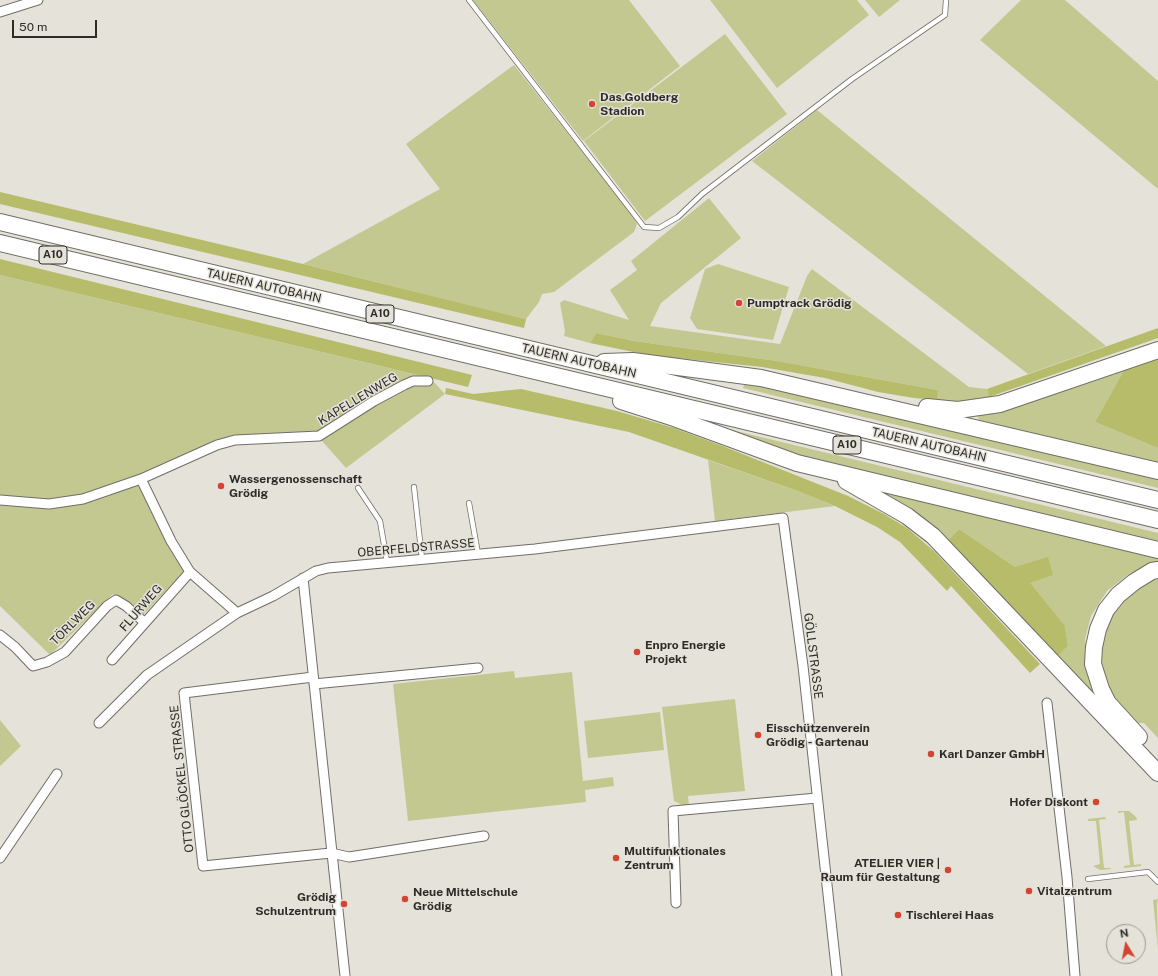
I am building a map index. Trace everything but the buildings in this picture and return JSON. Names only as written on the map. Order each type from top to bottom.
[{"type":"highway","name":"TAUERN AUTOBAHN","points":[[0,222],[1158,500]]},
{"type":"highway","name":"TAUERN AUTOBAHN","points":[[0,243],[1158,520]]},
{"type":"highway","points":[[904,410],[922,407],[958,410],[1000,404],[1158,350]]},
{"type":"highway","points":[[583,362],[633,361],[739,374],[798,385],[1158,471]]},
{"type":"highway","points":[[535,371],[578,391],[627,403],[667,416],[797,463],[1158,550]]},
{"type":"highway","points":[[827,471],[907,516],[933,536],[1158,773]]},
{"type":"highway","points":[[1158,570],[1134,582],[1118,595],[1106,610],[1098,629],[1093,664],[1101,689],[1108,703],[1158,757]]},
{"type":"street","points":[[0,12],[38,0]]},
{"type":"street","name":"KAPELLENWEG","points":[[0,500],[49,504],[83,499],[141,479],[218,445],[235,440],[319,436],[374,400],[412,381],[428,381]]},
{"type":"street","points":[[141,479],[171,542],[190,572],[237,613]]},
{"type":"street","name":"OBERFELDSTRASSE","points":[[99,722],[147,675],[237,613],[273,596],[316,571],[328,568],[387,562],[535,549],[783,518]]},
{"type":"street","name":"GÖLLSTRASSE","points":[[783,518],[803,666],[837,976]]},
{"type":"street","name":"FLURWEG","points":[[112,660],[144,622],[190,572]]},
{"type":"street","points":[[303,578],[345,976]]},
{"type":"street","name":"TÖRLWEG","points":[[0,635],[16,647],[33,666],[47,662],[64,652],[107,606],[116,600],[126,606],[144,622]]},
{"type":"street","name":"OTTO GLÖCKEL STRASSE","points":[[478,668],[313,680],[184,693],[204,866],[331,853],[349,857],[484,836]]},
{"type":"street","points":[[1047,703],[1067,877],[1075,976]]},
{"type":"street","points":[[0,858],[57,774]]},
{"type":"street","points":[[676,903],[673,811],[817,798]]},
{"type":"lane","points":[[469,0],[644,227],[659,228],[678,217],[702,194],[852,79],[945,14],[946,0]]},
{"type":"lane","points":[[414,487],[422,559]]},
{"type":"lane","points":[[358,488],[380,521],[387,562]]},
{"type":"lane","points":[[469,503],[478,554]]},
{"type":"lane","points":[[1088,879],[1148,872],[1158,882]]},
{"type":"green space","name":"Das.Goldberg Stadion","points":[[473,0],[629,0],[680,66],[583,141]]},
{"type":"green space","points":[[710,0],[857,0],[869,15],[777,88]]},
{"type":"green space","points":[[865,0],[900,0],[879,17]]},
{"type":"green space","points":[[1021,0],[1065,0],[1158,81],[1158,189],[980,40]]},
{"type":"green space","points":[[725,34],[787,114],[645,221],[584,141]]},
{"type":"green space","points":[[514,65],[632,215],[637,224],[634,232],[554,292],[542,294],[539,302],[526,319],[303,264],[440,189],[406,144]]},
{"type":"green space","points":[[817,110],[1106,346],[1028,374],[752,161]]},
{"type":"green space","points":[[0,192],[526,319],[524,328],[0,204]]},
{"type":"green space","points":[[709,198],[741,238],[661,303],[650,326],[780,344],[807,276],[812,269],[969,387],[987,389],[989,397],[957,403],[940,402],[914,398],[936,399],[938,390],[777,361],[634,341],[596,333],[590,343],[564,336],[565,331],[560,303],[564,300],[629,320],[610,290],[637,270],[631,261]]},
{"type":"green space","points":[[0,259],[472,375],[468,387],[0,275]]},
{"type":"green space","name":"Pumptrack Grödig","points":[[718,264],[789,287],[773,340],[697,329],[690,318],[705,269]]},
{"type":"green space","points":[[0,275],[430,378],[445,394],[346,468],[314,432],[241,436],[143,475],[185,570],[143,615],[113,594],[50,655],[0,606]]},
{"type":"green space","points":[[1158,328],[1158,338],[989,397],[987,389]]},
{"type":"green space","points":[[596,333],[634,341],[777,361],[938,390],[937,399],[914,398],[878,392],[825,378],[762,367],[648,355],[590,343]]},
{"type":"green space","points":[[1158,359],[1158,448],[1095,422],[1124,370]]},
{"type":"green space","points":[[1124,370],[1095,422],[1158,448],[1158,464],[979,420],[978,416],[1039,399]]},
{"type":"green space","points":[[746,379],[1158,476],[1158,488],[743,388]]},
{"type":"green space","points":[[446,388],[473,394],[521,389],[617,411],[674,428],[848,496],[884,514],[907,528],[935,552],[1040,664],[1030,673],[951,586],[947,591],[900,542],[877,527],[835,506],[795,490],[629,432],[445,394]]},
{"type":"green space","points":[[732,430],[1158,533],[1158,545],[802,458],[731,433]]},
{"type":"green space","points":[[708,460],[795,490],[835,506],[715,521]]},
{"type":"green space","points":[[868,486],[1158,557],[1158,564],[1130,573],[1107,591],[1091,616],[1085,639],[1088,665],[1102,704],[1058,656],[1068,646],[1065,626],[1015,567],[959,529],[947,541]]},
{"type":"green space","points":[[959,529],[1015,567],[1048,557],[1053,575],[1030,583],[1065,626],[1068,646],[1058,656],[947,541]]},
{"type":"green space","points":[[1158,579],[1158,738],[1144,723],[1137,723],[1120,706],[1108,689],[1102,664],[1101,644],[1107,623],[1120,603],[1146,581]]},
{"type":"green space","points":[[514,671],[515,678],[572,672],[583,781],[613,777],[614,786],[585,790],[586,802],[408,821],[393,684]]},
{"type":"green space","points":[[735,699],[745,791],[688,796],[689,806],[684,806],[674,801],[662,707]]},
{"type":"green space","points":[[660,712],[664,750],[588,758],[584,721]]},
{"type":"green space","points":[[0,720],[21,746],[0,766]]},
{"type":"green space","points":[[1118,811],[1129,811],[1136,817],[1137,820],[1129,821],[1134,865],[1141,864],[1141,866],[1124,868],[1124,866],[1130,865],[1124,812],[1118,813]]},
{"type":"green space","points":[[1105,817],[1106,819],[1099,820],[1104,868],[1111,869],[1100,870],[1093,866],[1100,864],[1096,821],[1088,821],[1088,819]]},
{"type":"green space","points":[[1158,899],[1157,903],[1158,950],[1153,900]]},
{"type":"place","name":"Das.Goldberg Stadion","points":[[592,104]]},
{"type":"place","name":"Pumptrack Grödig","points":[[739,303]]},
{"type":"place","name":"Wassergenossenschaft Grödig","points":[[221,486]]},
{"type":"place","name":"Enpro Energie Projekt","points":[[637,652]]},
{"type":"place","name":"Eisschützenverein Grödig - Gartenau","points":[[758,735]]},
{"type":"place","name":"Karl Danzer GmbH","points":[[931,754]]},
{"type":"place","name":"Hofer Diskont","points":[[1096,802]]},
{"type":"place","name":"Multifunktionales Zentrum","points":[[616,858]]},
{"type":"place","name":"ATELIER VIER | Raum für Gestaltung","points":[[948,870]]},
{"type":"place","name":"Vitalzentrum","points":[[1029,891]]},
{"type":"place","name":"Neue Mittelschule Grödig","points":[[405,899]]},
{"type":"place","name":"Grödig Schulzentrum","points":[[344,904]]},
{"type":"place","name":"Tischlerei Haas","points":[[898,915]]}]
